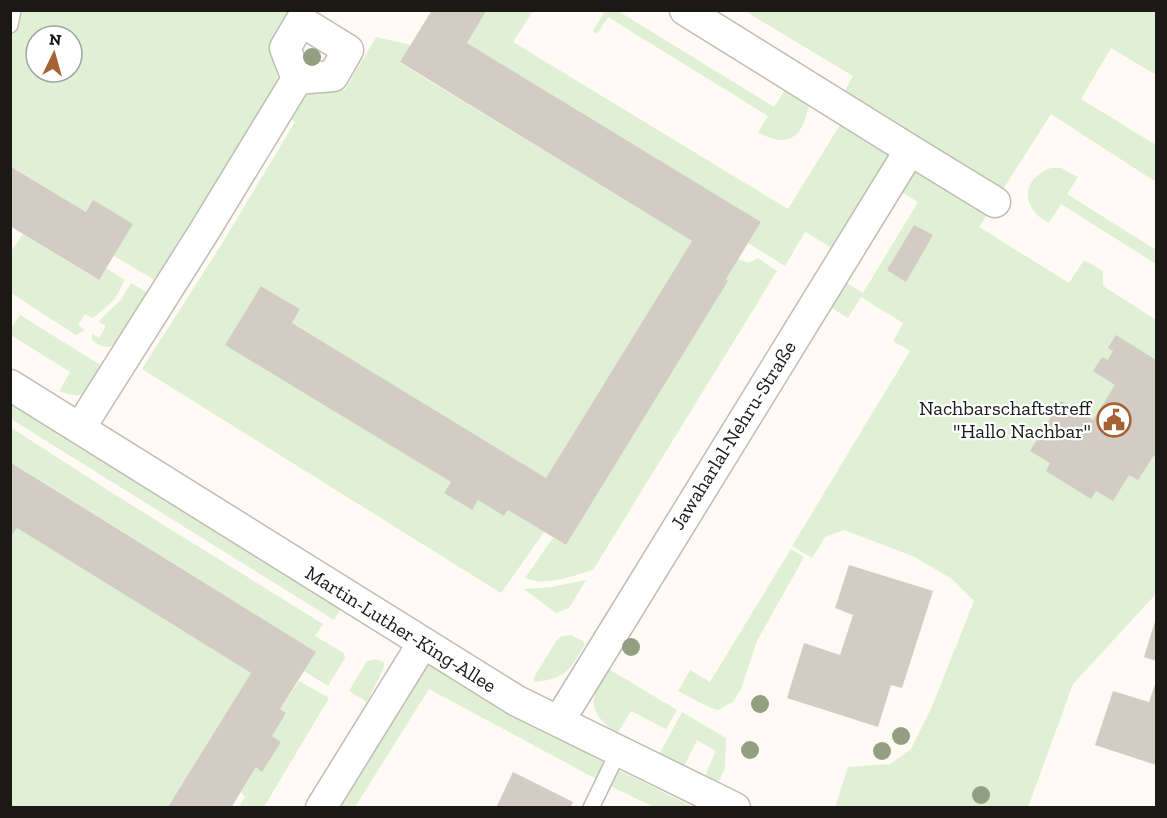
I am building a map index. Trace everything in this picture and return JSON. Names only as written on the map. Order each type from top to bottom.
[{"type":"street","points":[[685,10],[995,202]]},
{"type":"street","points":[[80,428],[211,221],[297,79]]},
{"type":"street","name":"Jawaharlal-Nehru-Straße","points":[[559,721],[910,150]]},
{"type":"street","name":"Martin-Luther-King-Allee","points":[[10,385],[517,701],[735,807]]},
{"type":"street","points":[[321,807],[423,643]]},
{"type":"lane","points":[[10,25],[13,10]]},
{"type":"lane","points":[[591,807],[619,750]]},
{"type":"green space","points":[[288,10],[292,13],[271,45],[281,95],[163,285],[114,256],[93,201],[86,212],[11,166],[10,11]]},
{"type":"green space","points":[[487,11],[533,11],[513,42],[788,209],[848,112],[837,105],[853,76],[745,11],[1156,11],[1156,75],[1111,48],[1081,99],[1156,145],[1156,182],[1051,114],[979,227],[1069,283],[1084,260],[1103,271],[1103,286],[1156,320],[1156,594],[1073,684],[1028,807],[835,807],[848,767],[890,764],[911,749],[931,709],[974,601],[952,579],[915,557],[844,530],[825,537],[812,558],[792,546],[910,351],[893,341],[903,323],[861,297],[848,318],[817,299],[832,274],[863,293],[918,202],[888,184],[844,255],[805,232],[785,266],[748,243],[761,222],[467,43]]},
{"type":"green space","points":[[605,11],[618,11],[774,107],[793,77],[809,102],[800,131],[787,139],[779,140],[758,132],[768,116],[608,17],[597,34],[593,31]]},
{"type":"green space","points":[[376,37],[411,45],[400,63],[692,241],[546,478],[292,323],[300,309],[262,286],[226,344],[451,482],[444,493],[472,510],[478,500],[504,516],[508,510],[544,532],[501,593],[142,369],[223,242],[295,122],[286,117],[299,94],[343,89],[344,91]]},
{"type":"green space","points":[[1051,168],[1061,168],[1078,177],[1067,194],[1156,250],[1156,264],[1061,204],[1049,223],[1040,217],[1029,202],[1029,187],[1034,179]]},
{"type":"green space","points":[[23,234],[98,280],[106,268],[125,280],[114,300],[93,318],[85,314],[78,325],[85,330],[76,335],[11,293],[10,253]]},
{"type":"green space","points":[[758,258],[777,271],[593,570],[550,581],[525,578],[553,538],[566,545],[728,281],[726,279],[738,259],[749,263]]},
{"type":"green space","points":[[131,283],[151,295],[128,334],[120,342],[111,346],[102,346],[92,340],[92,334],[99,338],[106,326],[99,322],[121,300]]},
{"type":"green space","points":[[20,315],[102,366],[89,393],[74,395],[59,391],[70,372],[11,335],[10,330]]},
{"type":"green space","points":[[10,401],[341,608],[334,620],[11,419]]},
{"type":"green space","points":[[10,427],[323,624],[315,636],[344,653],[345,658],[328,686],[304,671],[316,652],[11,462]]},
{"type":"green space","points":[[17,528],[251,673],[167,807],[11,807],[10,538]]},
{"type":"green space","points":[[791,549],[804,557],[757,641],[741,689],[733,702],[718,710],[678,691],[690,670],[710,682]]},
{"type":"green space","points":[[586,580],[569,608],[556,613],[524,589],[552,587]]},
{"type":"green space","points":[[571,635],[585,644],[571,667],[560,676],[535,682],[533,679],[556,641],[562,636]]},
{"type":"green space","points":[[423,643],[510,712],[610,766],[693,807],[654,807],[602,782],[429,689],[355,807],[321,808]]},
{"type":"green space","points":[[375,659],[384,662],[384,667],[367,702],[349,691],[367,661]]},
{"type":"green space","points":[[607,668],[677,710],[666,729],[631,711],[617,734],[607,726],[596,711],[594,697]]},
{"type":"green space","points":[[299,681],[329,698],[264,807],[238,808],[245,797],[241,792],[256,767],[262,771],[281,742],[272,736],[286,713],[280,709]]},
{"type":"green space","points":[[682,712],[726,738],[725,769],[717,784],[704,778],[716,751],[697,740],[683,768],[659,755]]},
{"type":"building","points":[[432,10],[487,10],[467,43],[761,222],[726,279],[728,281],[566,545],[508,510],[504,516],[478,500],[472,510],[444,493],[451,482],[225,345],[261,286],[300,309],[292,323],[546,478],[692,241],[400,62]]},
{"type":"building","points":[[10,166],[86,212],[93,200],[133,224],[99,280],[10,226]]},
{"type":"building","points":[[914,225],[933,235],[906,282],[887,270]]},
{"type":"building","points":[[1116,335],[1156,360],[1156,457],[1154,455],[1138,480],[1129,475],[1113,501],[1096,491],[1091,499],[1046,471],[1050,463],[1030,451],[1061,401],[1093,420],[1115,385],[1093,371],[1102,357],[1108,360],[1113,351],[1108,348]]},
{"type":"building","points":[[10,462],[316,652],[280,709],[286,713],[272,736],[281,742],[262,772],[256,767],[231,808],[167,808],[251,673],[17,528],[10,538]]},
{"type":"building","points":[[849,565],[933,591],[902,688],[891,685],[878,727],[787,698],[804,643],[840,655],[853,615],[835,608]]},
{"type":"building","points":[[1156,618],[1156,661],[1144,657]]},
{"type":"building","points":[[1156,681],[1156,765],[1095,745],[1113,691],[1149,702]]},
{"type":"building","points":[[513,772],[573,802],[570,808],[496,808]]},
{"type":"place","name":"Nachbarschaftstreff \"Hallo Nachbar\"","points":[[1114,420]]}]
